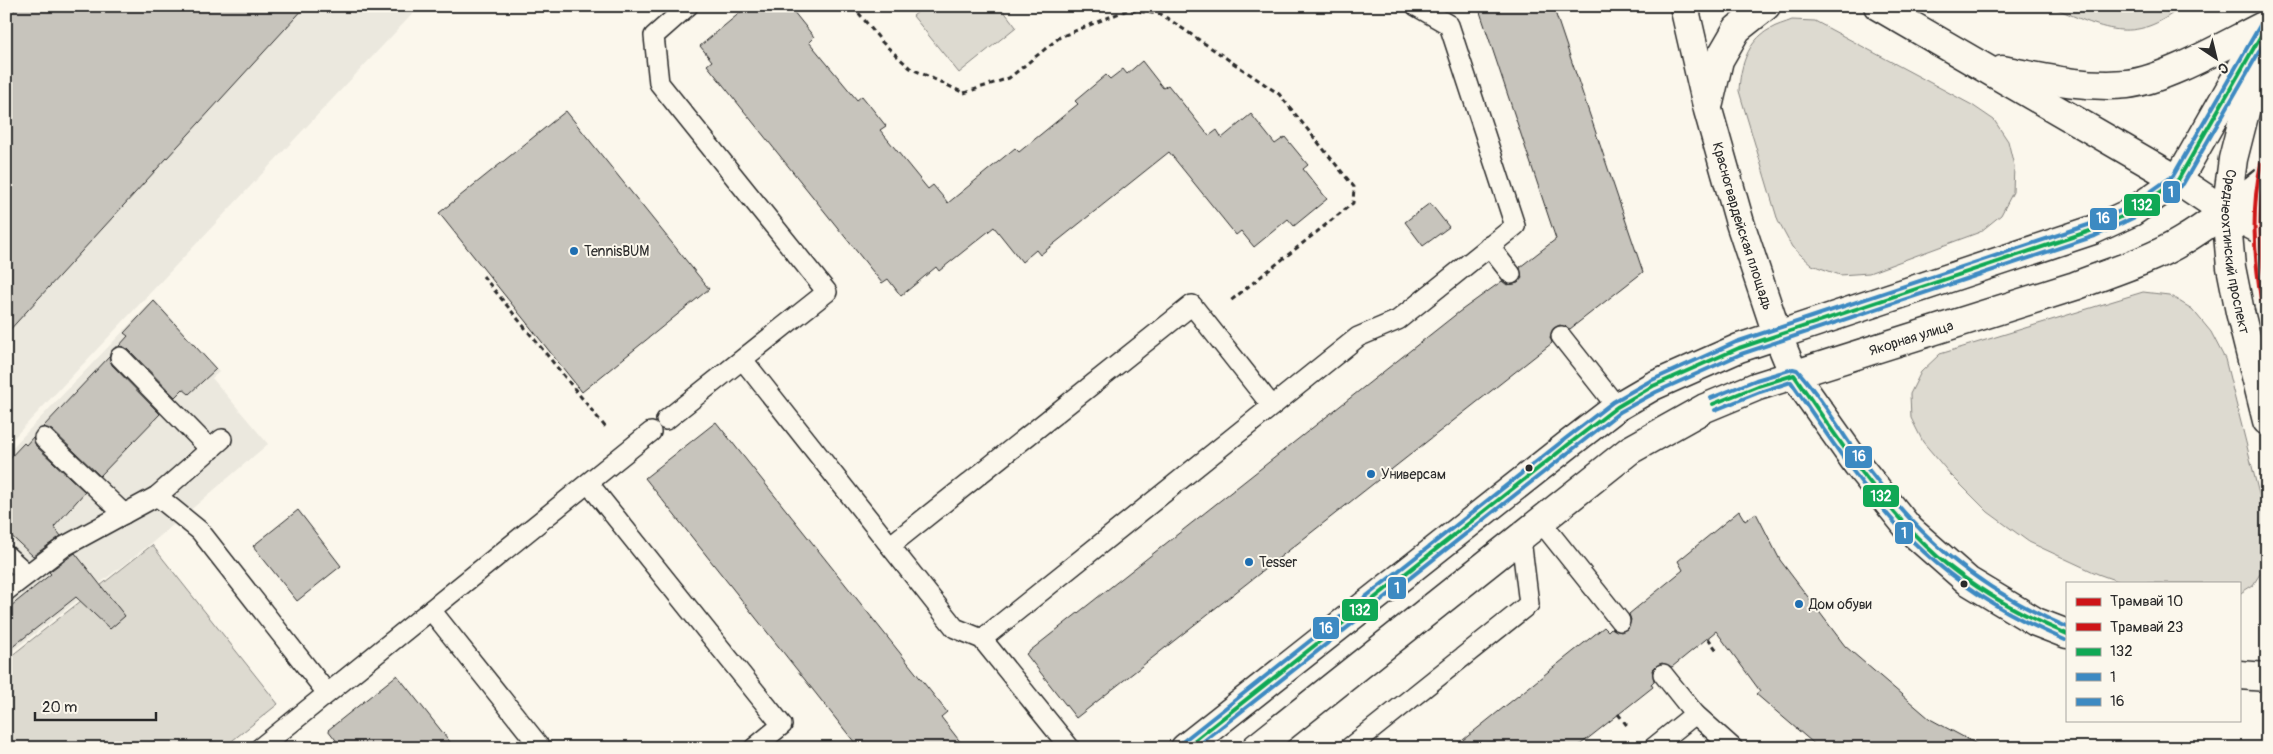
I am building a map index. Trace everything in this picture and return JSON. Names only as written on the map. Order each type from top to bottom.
[{"type":"street","name":"Красногвардейская площадь","points":[[1684,6],[1708,110],[1740,223],[1777,334],[1794,375],[1857,464],[1910,530],[1968,581],[2036,622],[2066,634]]},
{"type":"street","points":[[1708,110],[1719,60],[1736,28],[1766,6]]},
{"type":"street","points":[[1878,6],[2178,180],[2226,212],[2267,233]]},
{"type":"street","points":[[1981,66],[2078,85],[2128,84],[2165,73],[2267,25]]},
{"type":"street","points":[[1185,748],[1617,407],[1653,386],[1689,369],[1777,334],[2092,230],[2132,212],[2178,180],[2267,25]]},
{"type":"street","name":"Среднеохтинский проспект","points":[[2267,25],[2235,151],[2226,212],[2231,267],[2267,421]]},
{"type":"street","name":"Якорная улица","points":[[1256,748],[1630,450],[1675,423],[1758,386],[2123,268],[2181,242],[2226,212],[2267,180]]},
{"type":"street","points":[[2240,675],[2267,677]]},
{"type":"lane","points":[[666,420],[827,292],[659,83],[654,36],[688,6]]},
{"type":"lane","points":[[982,639],[1358,337],[1398,320],[1515,226],[1449,25],[1416,6]]},
{"type":"lane","points":[[1489,246],[1511,274]]},
{"type":"lane","points":[[891,545],[1192,305],[1271,405]]},
{"type":"lane","points":[[1561,336],[1617,407]]},
{"type":"lane","points":[[6,591],[64,546],[157,496],[217,444],[120,357]]},
{"type":"lane","points":[[743,360],[955,628],[982,639],[1070,748]]},
{"type":"lane","points":[[260,748],[281,741],[327,693],[589,484],[651,432]]},
{"type":"lane","points":[[44,438],[124,514]]},
{"type":"lane","points":[[589,484],[782,725],[754,748]]},
{"type":"lane","points":[[157,496],[200,530],[327,693]]},
{"type":"lane","points":[[1541,522],[1620,621]]},
{"type":"lane","points":[[1349,748],[1529,604],[1520,539]]},
{"type":"lane","points":[[6,555],[27,574]]},
{"type":"lane","points":[[431,610],[542,748]]},
{"type":"lane","points":[[1663,674],[1695,714],[1733,748]]},
{"type":"lane","points":[[1653,748],[1695,714]]},
{"type":"path","points":[[853,6],[882,42],[910,68],[964,93],[1009,78],[1060,37],[1128,10],[1161,14],[1280,94],[1354,187],[1353,203],[1205,322]]},
{"type":"path","points":[[483,276],[627,453]]},
{"type":"path","points":[[1708,638],[1718,652]]},
{"type":"path","points":[[1618,714],[1632,730]]},
{"type":"shaded area","points":[[6,6],[420,6],[6,446]]},
{"type":"shaded area","points":[[925,6],[1000,6],[1016,27],[959,73],[913,16]]},
{"type":"shaded area","points":[[2050,6],[2182,6],[2164,19],[2148,26],[2132,30],[2117,30],[2086,21]]},
{"type":"shaded area","points":[[1792,20],[1815,21],[1972,105],[1994,120],[2008,141],[2014,166],[2013,192],[2001,215],[1980,232],[1869,273],[1840,275],[1812,265],[1792,247],[1778,221],[1739,91],[1743,64],[1750,48],[1762,34]]},
{"type":"shaded area","points":[[2143,292],[2169,295],[2192,309],[2211,332],[2225,359],[2267,526],[2267,563],[2253,585],[2240,593],[2240,582],[2120,582],[2098,574],[2029,542],[1988,512],[1950,474],[1923,442],[1911,418],[1910,394],[1921,372],[1940,354]]},
{"type":"shaded area","points":[[154,299],[219,372],[212,378],[268,444],[153,542],[6,656],[6,454]]},
{"type":"shaded area","points":[[152,545],[278,704],[223,748],[6,748],[6,660]]},
{"type":"building","points":[[18,6],[306,6],[6,334],[6,19]]},
{"type":"building","points":[[748,6],[789,6],[814,37],[809,42],[857,100],[862,96],[886,126],[880,130],[928,189],[933,185],[948,203],[1015,148],[1019,152],[1078,104],[1075,101],[1106,75],[1110,79],[1123,69],[1127,74],[1142,61],[1163,88],[1168,85],[1209,136],[1217,130],[1222,138],[1251,114],[1275,144],[1285,137],[1308,165],[1303,169],[1327,199],[1294,226],[1288,219],[1254,247],[1241,231],[1236,235],[1169,152],[1040,255],[1036,250],[1022,262],[994,227],[939,271],[936,267],[901,296],[888,279],[882,283],[707,65],[712,61],[700,46]]},
{"type":"building","points":[[1478,6],[1553,6],[1643,272],[1570,329],[1560,325],[1554,328],[1550,337],[1552,343],[1076,718],[1026,654],[1459,312],[1502,281],[1507,285],[1518,283],[1522,278],[1520,267],[1556,239]]},
{"type":"building","name":"TennisBUM","points":[[566,111],[709,289],[582,392],[439,213]]},
{"type":"building","points":[[1430,203],[1449,227],[1423,246],[1405,222]]},
{"type":"building","points":[[154,301],[216,369],[189,394],[183,389],[175,397],[128,349],[119,346],[128,336],[124,333]]},
{"type":"building","points":[[109,357],[112,365],[160,414],[100,476],[52,430],[43,427]]},
{"type":"building","points":[[716,422],[947,712],[941,717],[965,748],[859,748],[645,478]]},
{"type":"building","points":[[33,437],[36,446],[85,492],[54,527],[61,536],[33,556],[6,531],[6,462],[24,443],[26,445]]},
{"type":"building","points":[[298,510],[341,566],[297,601],[253,546]]},
{"type":"building","points":[[1739,511],[1745,521],[1756,513],[1780,560],[1845,646],[1930,719],[1984,748],[1819,748],[1756,694],[1760,691],[1716,631],[1672,667],[1662,663],[1656,666],[1652,670],[1654,681],[1651,684],[1653,687],[1576,748],[1453,748],[1604,627],[1608,631],[1611,628],[1621,632],[1627,629],[1631,620],[1629,614],[1683,570],[1678,561]]},
{"type":"building","points":[[75,553],[125,616],[110,629],[76,597],[6,652],[6,610],[51,574],[49,572]]},
{"type":"building","points":[[397,675],[455,748],[342,748],[328,730]]},
{"type":"tram line","name":"23","points":[[2261,164],[2256,198],[2255,231],[2261,299]]},
{"type":"tram line","name":"10","points":[[2267,166],[2261,215],[2263,263],[2267,296]]},
{"type":"transit line","name":"16","points":[[1181,743],[1565,439],[1613,402],[1650,381],[1736,342],[2091,224],[2129,207],[2173,176],[2262,22]]},
{"type":"transit line","name":"132","points":[[1185,748],[1569,444],[1617,407],[1653,386],[1739,348],[2093,230],[2132,212],[2178,180],[2267,25]]},
{"type":"transit line","name":"1","points":[[1195,748],[1620,412],[1656,392],[1741,354],[2095,236],[2135,217],[2183,184],[2267,38]]},
{"type":"transit line","name":"16","points":[[1711,398],[1756,380],[1793,369],[1797,370],[1878,482],[1924,534],[1975,576],[2033,611],[2066,627]]},
{"type":"transit line","name":"132","points":[[1713,404],[1758,386],[1794,375],[1872,485],[1907,527],[1926,546],[1974,585],[2010,607],[2066,634]]},
{"type":"transit line","name":"1","points":[[1715,410],[1791,382],[1869,493],[1924,552],[1956,579],[1990,602],[2008,613],[2065,640]]},
{"type":"place","name":"TennisBUM","points":[[574,251]]},
{"type":"place","name":"Универсам","points":[[1371,474]]},
{"type":"place","name":"Tesser","points":[[1249,562]]},
{"type":"place","name":"Дом обуви","points":[[1799,604]]}]
